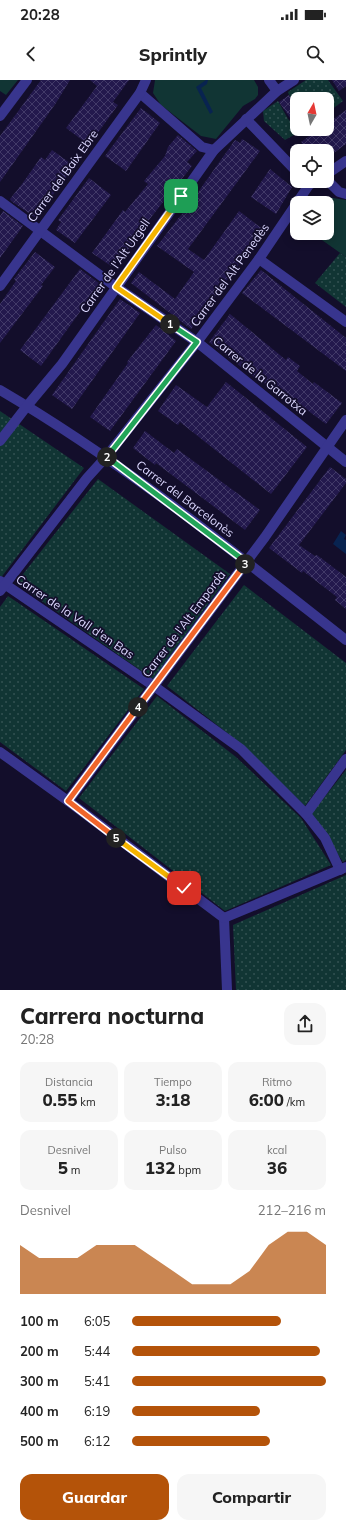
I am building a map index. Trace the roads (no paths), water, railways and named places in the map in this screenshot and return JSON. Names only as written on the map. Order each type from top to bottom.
[{"type":"street","points":[[0,116],[27,80]]},
{"type":"street","name":"Carrer del Baix Ebre","points":[[0,286],[140,93],[146,80]]},
{"type":"street","points":[[269,80],[277,91]]},
{"type":"street","name":"Carrer de l'Alt Urgell","points":[[0,441],[62,364],[214,150],[277,91],[294,80]]},
{"type":"street","points":[[140,93],[202,147],[214,150]]},
{"type":"street","points":[[246,119],[290,165]]},
{"type":"street","points":[[334,169],[346,161]]},
{"type":"street","points":[[334,187],[339,192],[346,194]]},
{"type":"street","name":"Carrer del Alt Penedès","points":[[2,586],[197,342],[259,259],[306,188]]},
{"type":"street","name":"Carrer de la Garrotxa","points":[[0,201],[116,287],[197,342],[346,462]]},
{"type":"street","points":[[259,259],[346,322]]},
{"type":"street","name":"Carrer del Barcelonès","points":[[0,390],[106,457],[246,562],[346,640]]},
{"type":"street","name":"Carrer de l'Alt Empordà","points":[[68,801],[246,562],[346,420]]},
{"type":"street","name":"Carrer de la Vall d'en Bas","points":[[2,586],[154,686],[241,749],[306,814],[325,838],[343,868]]},
{"type":"street","points":[[0,752],[224,918]]},
{"type":"street","points":[[306,814],[346,759]]},
{"type":"street","points":[[224,918],[343,868]]},
{"type":"street","points":[[224,918],[227,990]]},
{"type":"water","points":[[208,80],[207,84],[201,88],[213,112],[210,114],[196,87]]},
{"type":"water","points":[[341,531],[346,535],[344,539],[346,540],[346,554],[333,544]]}]
